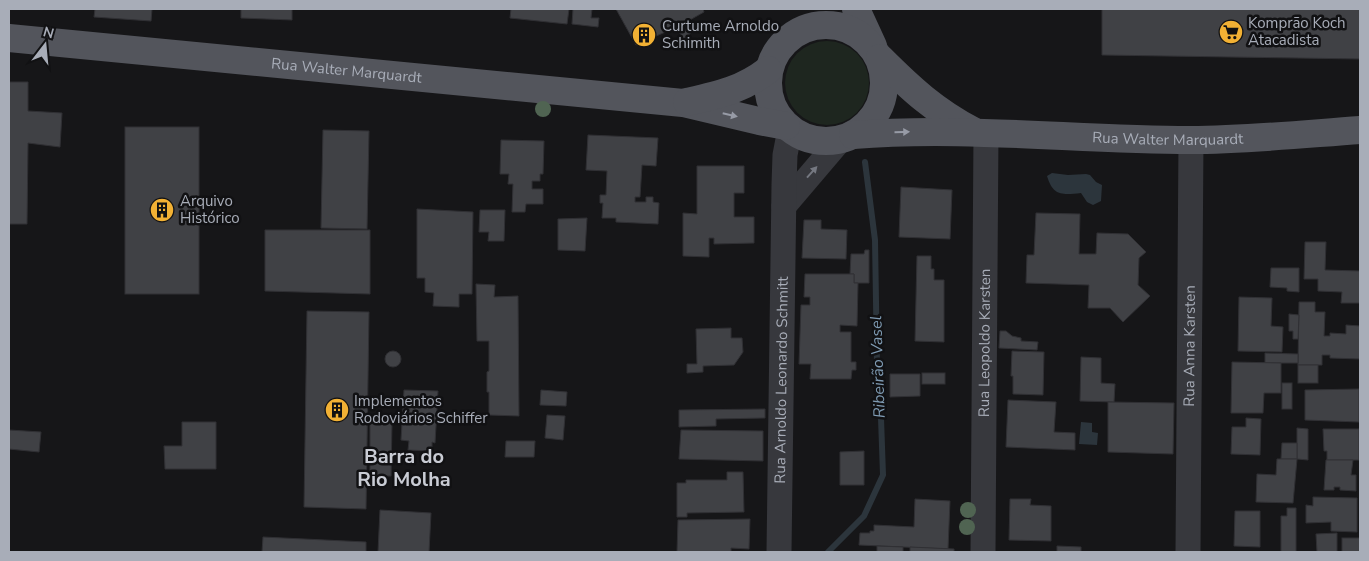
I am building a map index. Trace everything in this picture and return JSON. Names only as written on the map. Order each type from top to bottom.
[{"type":"main road","points":[[791,38],[803,9]]},
{"type":"main road","points":[[856,9],[876,52],[884,89],[881,103],[875,116],[865,126],[847,137],[818,141],[802,136],[788,127],[779,118],[769,100],[766,81],[768,70],[776,54],[791,38],[806,28],[823,26],[843,28],[858,34],[876,52]]},
{"type":"main road","name":"Rua Walter Marquardt","points":[[9,38],[683,103],[788,127]]},
{"type":"main road","name":"Rua Walter Marquardt","points":[[876,52],[926,102],[942,114],[980,133]]},
{"type":"main road","name":"Rua Walter Marquardt","points":[[683,103],[721,95],[742,87],[768,70]]},
{"type":"main road","name":"Rua Walter Marquardt","points":[[847,137],[884,132],[980,133],[1191,140],[1360,130]]},
{"type":"street","name":"Rua Arnoldo Leonardo Schmitt","points":[[779,552],[785,155],[788,127]]},
{"type":"street","name":"Rua Leopoldo Karsten","points":[[980,133],[983,552]]},
{"type":"street","points":[[784,206],[847,137]]},
{"type":"street","name":"Rua Anna Karsten","points":[[1188,552],[1191,140]]},
{"type":"shaded area","points":[[827,41],[843,44],[857,53],[866,67],[869,83],[866,99],[857,113],[843,122],[827,125],[811,122],[797,113],[788,99],[785,83],[788,67],[797,53],[811,44]]},
{"type":"shaded area","points":[[1052,173],[1090,175],[1096,182],[1102,185],[1101,201],[1093,205],[1087,202],[1081,193],[1063,194],[1055,191],[1049,183],[1047,176]]},
{"type":"shaded area","points":[[1081,422],[1092,423],[1092,432],[1098,433],[1097,445],[1079,444]]},
{"type":"building","points":[[95,9],[152,9],[151,21],[94,17]]},
{"type":"building","points":[[241,9],[292,9],[292,20],[241,18]]},
{"type":"building","points":[[511,9],[569,9],[567,24],[510,18]]},
{"type":"building","points":[[573,9],[592,9],[591,18],[599,18],[598,27],[572,24]]},
{"type":"building","name":"Curtume Arnoldo Schimith","points":[[616,9],[703,9],[704,12],[681,25],[636,45]]},
{"type":"building","name":"Komprão Koch Atacadista","points":[[1102,9],[1360,9],[1360,59],[1102,55]]},
{"type":"building","points":[[689,21],[693,30],[684,41],[677,28]]},
{"type":"building","points":[[9,82],[28,82],[28,111],[62,113],[60,147],[28,143],[27,224],[9,224]]},
{"type":"building","name":"Arquivo Histórico","points":[[125,127],[199,127],[199,294],[125,294]]},
{"type":"building","points":[[323,130],[369,131],[367,229],[321,228]]},
{"type":"building","points":[[588,135],[658,138],[656,166],[642,165],[640,197],[635,197],[635,202],[646,202],[646,197],[653,197],[653,202],[659,203],[658,224],[616,222],[616,218],[602,218],[603,203],[600,203],[600,195],[606,195],[607,171],[586,170]]},
{"type":"building","points":[[501,140],[544,141],[543,174],[540,174],[540,181],[532,181],[532,189],[543,189],[543,204],[526,204],[525,212],[512,212],[513,184],[508,184],[509,174],[500,174]]},
{"type":"building","points":[[697,166],[744,166],[744,193],[734,193],[734,217],[754,217],[754,243],[714,244],[714,238],[709,238],[709,257],[683,256],[683,213],[697,214]]},
{"type":"building","points":[[901,187],[952,190],[950,239],[899,237]]},
{"type":"building","points":[[417,209],[473,212],[472,294],[459,294],[459,307],[433,306],[434,293],[425,292],[425,278],[417,278]]},
{"type":"building","points":[[480,210],[505,210],[504,241],[488,241],[489,232],[479,232]]},
{"type":"building","points":[[1036,213],[1080,214],[1079,254],[1096,254],[1097,233],[1128,234],[1146,252],[1139,258],[1138,285],[1150,296],[1123,322],[1110,308],[1088,308],[1089,285],[1026,283],[1027,255],[1034,255]]},
{"type":"building","points":[[587,218],[585,251],[558,250],[558,219]]},
{"type":"building","points":[[804,220],[821,220],[821,229],[847,230],[846,259],[802,258]]},
{"type":"building","points":[[265,230],[370,230],[370,294],[265,291]]},
{"type":"building","points":[[1305,242],[1326,242],[1325,270],[1360,271],[1360,303],[1341,303],[1342,292],[1318,291],[1318,279],[1304,279]]},
{"type":"building","points":[[865,250],[869,250],[869,283],[854,283],[854,274],[850,274],[851,254],[864,254]]},
{"type":"building","points":[[917,256],[931,256],[931,269],[934,269],[934,280],[944,280],[944,342],[915,341]]},
{"type":"building","points":[[1271,268],[1299,268],[1299,292],[1287,291],[1287,288],[1270,287]]},
{"type":"building","points":[[805,274],[854,274],[854,283],[858,283],[857,326],[840,325],[840,332],[851,332],[851,362],[856,362],[856,370],[852,370],[851,379],[810,379],[811,364],[799,364],[801,305],[810,305],[810,297],[804,297]]},
{"type":"building","points":[[476,284],[495,285],[494,297],[518,296],[519,416],[489,415],[487,372],[489,371],[489,341],[477,341]]},
{"type":"building","points":[[1239,297],[1272,298],[1271,326],[1283,327],[1282,352],[1238,351]]},
{"type":"building","points":[[1299,302],[1315,302],[1315,312],[1325,312],[1324,336],[1330,336],[1330,333],[1346,334],[1346,325],[1360,326],[1360,359],[1330,358],[1330,355],[1322,355],[1322,365],[1298,365]]},
{"type":"building","name":"Implementos Rodoviários Schiffer","points":[[307,311],[369,312],[366,509],[304,507]]},
{"type":"building","points":[[1289,314],[1299,315],[1298,339],[1293,339],[1293,331],[1289,331]]},
{"type":"building","points":[[731,328],[731,338],[742,338],[743,352],[734,365],[703,366],[703,372],[687,373],[687,364],[697,364],[696,329]]},
{"type":"building","points":[[1000,331],[1006,331],[1012,336],[1021,338],[1021,341],[1038,342],[1037,350],[999,348]]},
{"type":"building","points":[[393,351],[399,353],[401,359],[399,365],[393,367],[387,365],[385,359],[387,353]]},
{"type":"building","points":[[1012,351],[1044,352],[1043,395],[1013,394],[1013,376],[1011,376]]},
{"type":"building","points":[[1265,353],[1298,354],[1298,363],[1265,363]]},
{"type":"building","points":[[1081,357],[1101,358],[1101,383],[1115,384],[1114,402],[1080,401]]},
{"type":"building","points":[[1232,362],[1281,363],[1281,393],[1264,393],[1263,413],[1231,413]]},
{"type":"building","points":[[1298,365],[1318,365],[1318,383],[1298,383]]},
{"type":"building","points":[[922,373],[945,373],[945,384],[922,384]]},
{"type":"building","points":[[890,374],[920,374],[920,396],[890,397]]},
{"type":"building","points":[[1282,383],[1292,383],[1292,409],[1282,409]]},
{"type":"building","points":[[1359,389],[1359,422],[1305,420],[1305,390]]},
{"type":"building","points":[[404,390],[438,391],[435,443],[432,442],[432,451],[408,450],[409,441],[401,440]]},
{"type":"building","points":[[541,390],[567,392],[566,406],[540,405]]},
{"type":"building","points":[[1008,400],[1056,402],[1054,432],[1075,433],[1075,450],[1006,447]]},
{"type":"building","points":[[1108,402],[1174,403],[1173,454],[1108,452]]},
{"type":"building","points":[[765,409],[765,418],[716,419],[716,426],[679,427],[679,410]]},
{"type":"building","points":[[547,415],[565,416],[563,440],[545,438]]},
{"type":"building","points":[[1246,418],[1261,419],[1260,455],[1231,454],[1232,427],[1246,427]]},
{"type":"building","points":[[182,422],[216,422],[216,469],[165,469],[164,446],[182,446]]},
{"type":"building","points":[[370,422],[392,422],[391,476],[370,476]]},
{"type":"building","points":[[1297,428],[1308,429],[1308,460],[1297,459]]},
{"type":"building","points":[[1323,429],[1359,429],[1359,460],[1327,460],[1327,451],[1324,451]]},
{"type":"building","points":[[9,430],[41,432],[39,452],[9,449]]},
{"type":"building","points":[[681,430],[763,431],[763,461],[679,459]]},
{"type":"building","points":[[506,441],[535,441],[534,457],[505,457]]},
{"type":"building","points":[[1282,443],[1297,443],[1297,459],[1281,459]]},
{"type":"building","points":[[864,451],[864,485],[840,485],[840,452]]},
{"type":"building","points":[[1277,459],[1297,459],[1293,503],[1256,502],[1257,474],[1276,475]]},
{"type":"building","points":[[1326,460],[1353,460],[1351,475],[1356,475],[1356,491],[1340,490],[1340,487],[1334,487],[1334,490],[1324,490]]},
{"type":"building","points":[[727,472],[743,472],[744,512],[687,513],[687,517],[677,517],[677,483],[686,483],[686,480],[727,480]]},
{"type":"building","points":[[1313,497],[1357,498],[1357,532],[1331,531],[1331,522],[1306,523],[1306,505],[1313,506]]},
{"type":"building","points":[[915,499],[950,501],[948,549],[859,545],[860,533],[874,531],[874,525],[914,527]]},
{"type":"building","points":[[1010,499],[1031,499],[1030,505],[1051,506],[1051,541],[1009,540]]},
{"type":"building","points":[[1287,508],[1296,508],[1296,552],[1281,552],[1281,516],[1287,516]]},
{"type":"building","points":[[380,510],[431,513],[429,552],[378,552]]},
{"type":"building","points":[[1235,511],[1260,511],[1260,547],[1234,546]]},
{"type":"building","points":[[750,519],[749,549],[731,548],[731,552],[677,552],[678,520]]},
{"type":"building","points":[[1337,533],[1337,552],[1317,552],[1316,534]]},
{"type":"building","points":[[263,537],[366,542],[366,552],[262,552]]},
{"type":"building","points":[[1342,538],[1360,538],[1360,552],[1342,552]]},
{"type":"building","points":[[877,546],[903,547],[903,552],[877,552]]},
{"type":"building","points":[[1057,546],[1081,547],[1081,552],[1057,552]]},
{"type":"building","points":[[910,547],[954,549],[954,552],[910,552]]},
{"type":"waterway","name":"Ribeirão Vasel","points":[[828,552],[864,516],[883,475],[877,363],[875,240],[865,162]]},
{"type":"place","name":"Komprão Koch Atacadista","points":[[1231,32]]},
{"type":"place","name":"Curtume Arnoldo Schimith","points":[[644,35]]},
{"type":"place","name":"Arquivo Histórico","points":[[162,210]]},
{"type":"place","name":"Implementos Rodoviários Schiffer","points":[[337,410]]},
{"type":"district","name":"Barra do Rio Molha","points":[[404,468]]}]
